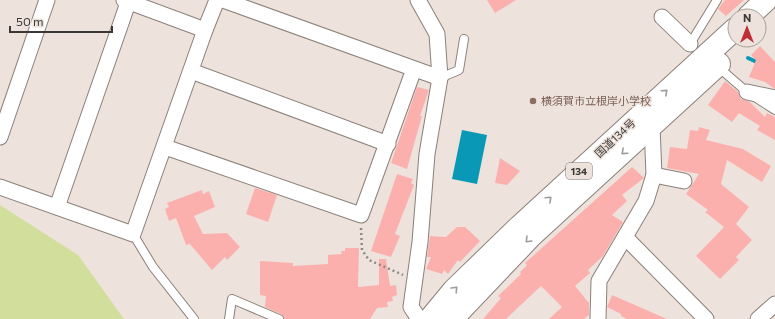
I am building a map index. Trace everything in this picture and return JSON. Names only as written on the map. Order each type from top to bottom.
[{"type":"highway","points":[[758,8],[766,0]]},
{"type":"highway","points":[[767,20],[775,13]]},
{"type":"highway","name":"国道134号","points":[[430,319],[454,290],[520,226],[727,36]]},
{"type":"highway","name":"国道134号","points":[[452,319],[531,236],[736,48]]},
{"type":"street","points":[[0,137],[46,0]]},
{"type":"street","points":[[0,187],[133,234],[217,0]]},
{"type":"street","points":[[223,0],[440,78]]},
{"type":"street","points":[[418,0],[437,34],[440,78],[427,154],[420,242],[411,307],[419,319]]},
{"type":"street","points":[[57,207],[127,1],[205,30]]},
{"type":"street","points":[[662,18],[690,44]]},
{"type":"street","points":[[164,146],[361,215],[414,69]]},
{"type":"street","points":[[191,71],[388,144]]},
{"type":"street","points":[[747,92],[775,98]]},
{"type":"street","points":[[598,319],[599,280],[646,201],[654,175],[652,126]]},
{"type":"street","points":[[654,175],[684,181]]},
{"type":"street","points":[[625,237],[706,319]]},
{"type":"street","points":[[758,319],[775,304]]},
{"type":"lane","points":[[690,44],[717,0]]},
{"type":"lane","points":[[440,78],[459,70],[464,39]]},
{"type":"lane","points":[[716,66],[747,92],[775,110]]},
{"type":"lane","points":[[133,234],[153,267],[194,319]]},
{"type":"lane","points":[[228,319],[232,299],[279,319]]},
{"type":"path","points":[[361,215],[362,250],[369,260],[414,280]]},
{"type":"green space","points":[[0,205],[78,255],[124,319],[0,319]]},
{"type":"water","points":[[462,130],[487,135],[477,184],[452,179]]},
{"type":"building","points":[[487,0],[516,0],[495,13]]},
{"type":"building","points":[[725,0],[744,0],[735,8],[727,8],[726,16],[718,9]]},
{"type":"building","points":[[758,48],[762,48],[775,62],[775,89],[765,82],[749,77],[756,60],[751,55]]},
{"type":"building","points":[[725,81],[738,92],[741,99],[750,102],[765,117],[767,113],[775,117],[775,140],[757,130],[760,126],[739,113],[732,122],[708,105]]},
{"type":"building","points":[[417,87],[429,90],[420,116],[422,116],[407,169],[391,163]]},
{"type":"building","points":[[699,127],[710,130],[706,140],[743,149],[771,166],[762,182],[727,160],[721,184],[749,207],[736,224],[752,240],[736,257],[739,260],[720,279],[696,256],[724,227],[705,212],[708,210],[686,194],[699,174],[667,168],[670,147],[687,149],[690,130],[698,131]]},
{"type":"building","points":[[500,158],[520,171],[507,185],[495,183]]},
{"type":"building","points":[[632,167],[644,178],[622,195],[627,201],[612,215],[623,222],[603,256],[588,270],[590,273],[575,286],[589,303],[589,315],[584,319],[549,319],[562,307],[541,286],[506,319],[483,319],[501,298],[498,296],[521,274],[520,272],[527,265],[525,263]]},
{"type":"building","points":[[397,174],[413,179],[411,183],[414,185],[395,234],[400,236],[391,257],[371,251]]},
{"type":"building","points":[[255,188],[277,195],[268,222],[246,214]]},
{"type":"building","points":[[202,190],[203,194],[209,191],[215,207],[194,216],[203,234],[227,233],[240,247],[227,260],[225,257],[212,270],[190,244],[186,245],[176,218],[169,221],[165,209],[169,207],[167,203]]},
{"type":"building","points":[[457,227],[465,227],[480,241],[460,262],[458,260],[448,274],[444,270],[442,274],[426,269],[431,257],[427,257],[430,236],[446,237]]},
{"type":"building","points":[[345,248],[359,248],[358,287],[379,285],[379,259],[386,259],[390,286],[396,285],[397,295],[392,297],[393,301],[387,302],[388,307],[377,308],[370,319],[284,319],[281,314],[265,307],[266,296],[260,295],[260,261],[293,263],[293,266],[328,264],[328,255],[342,254],[341,251],[345,251]]},
{"type":"building","points":[[612,295],[667,319],[627,319],[621,316],[621,314],[607,307]]},
{"type":"waterway","points":[[748,58],[759,63]]},
{"type":"place","name":"横須賀市立根岸小学校","points":[[533,101]]}]
